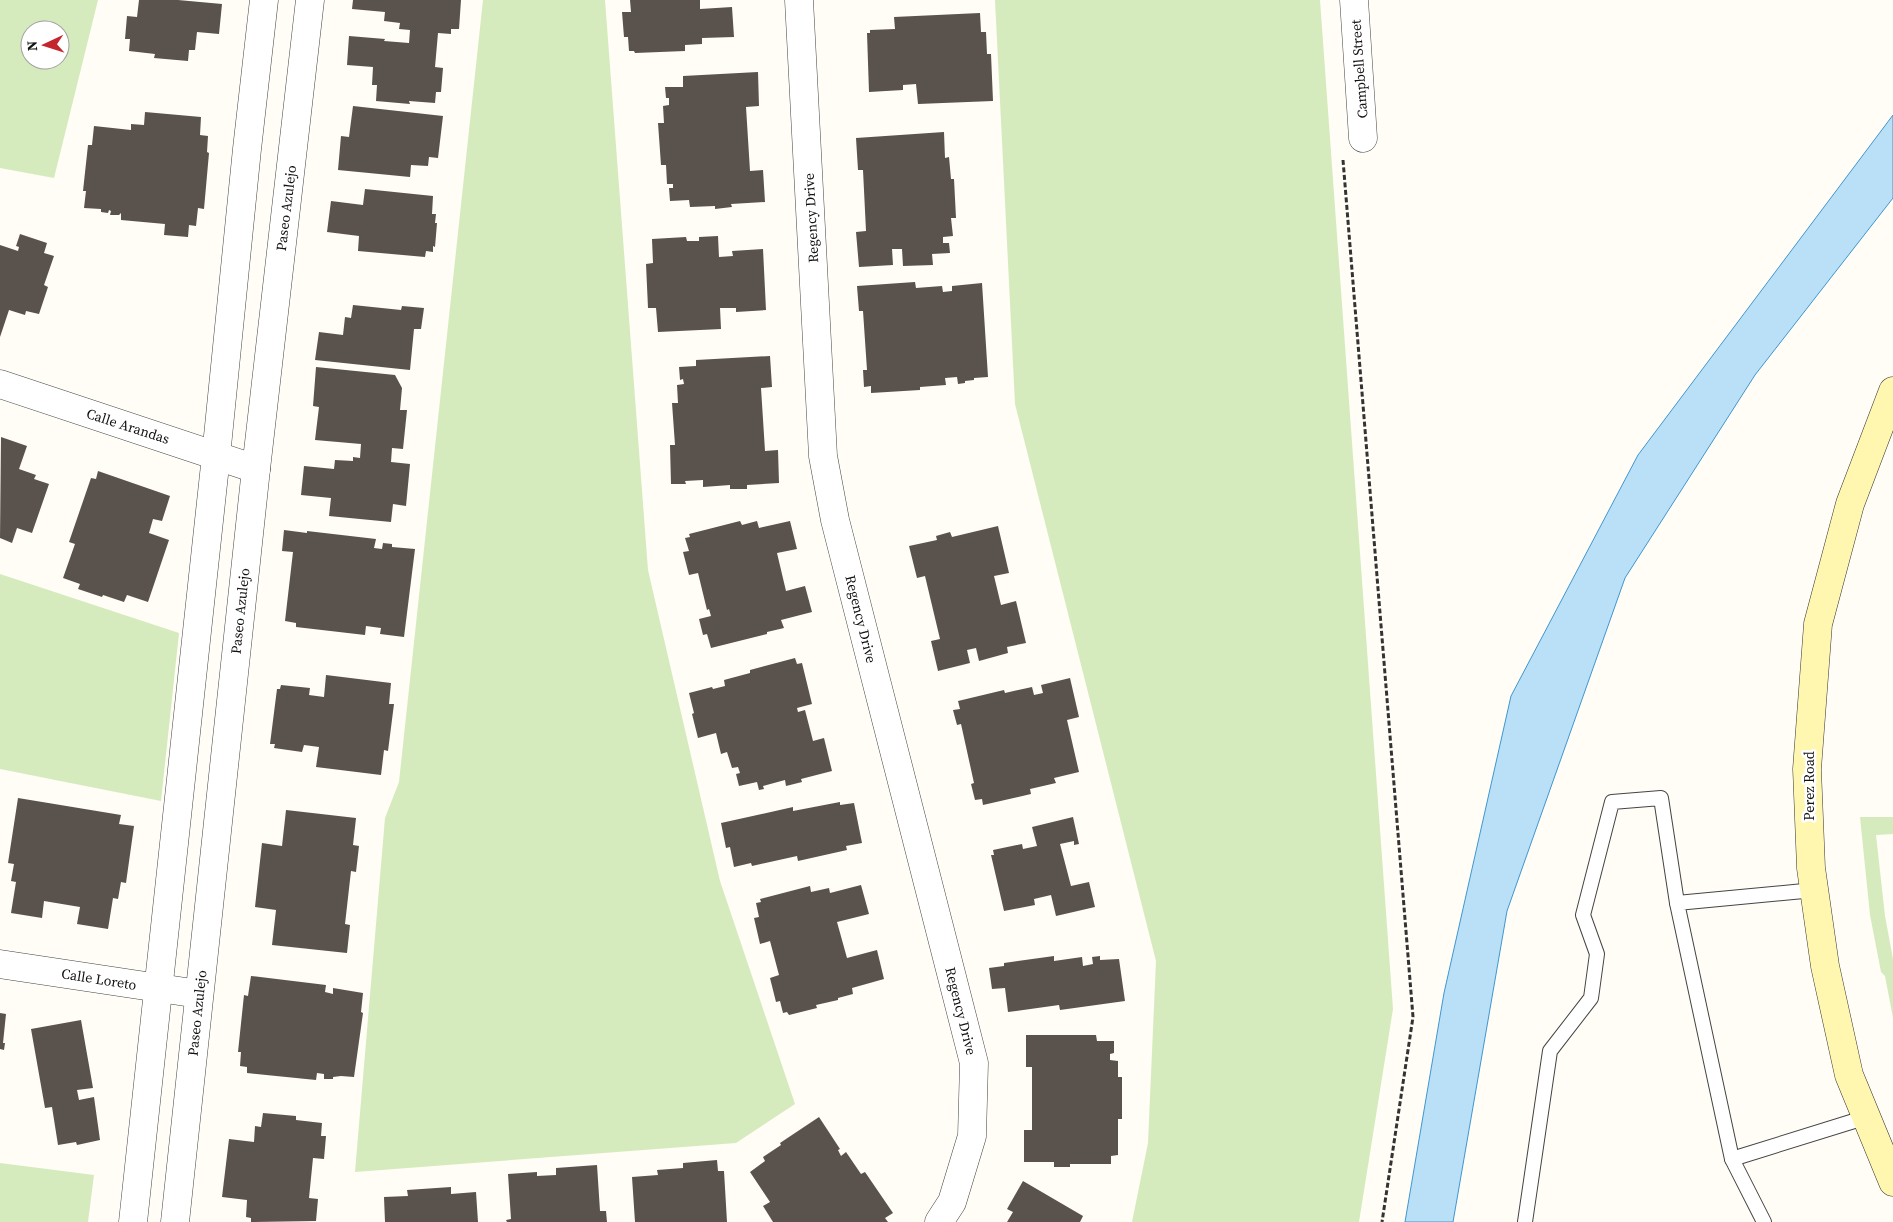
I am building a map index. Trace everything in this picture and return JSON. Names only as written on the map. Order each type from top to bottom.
[{"type":"main road","name":"Perez Road","points":[[1893,391],[1850,504],[1818,624],[1807,769],[1811,868],[1825,966],[1849,1075],[1893,1182]]},
{"type":"street","points":[[133,1222],[160,988],[246,149],[264,0]]},
{"type":"street","name":"Paseo Azulejo","points":[[175,1222],[256,469],[310,0]]},
{"type":"street","name":"Regency Drive","points":[[799,0],[823,456],[835,520],[974,1063],[972,1136],[952,1202],[940,1222]]},
{"type":"street","name":"Campbell Street","points":[[1354,0],[1363,138]]},
{"type":"street","name":"Calle Arandas","points":[[0,384],[256,469]]},
{"type":"street","name":"Calle Loreto","points":[[0,964],[199,994]]},
{"type":"lane","points":[[1525,1222],[1550,1050],[1591,998],[1597,954],[1583,915],[1612,802],[1661,798],[1677,903],[1732,1159],[1764,1222]]},
{"type":"lane","points":[[1677,903],[1814,890]]},
{"type":"lane","points":[[1732,1159],[1867,1117]]},
{"type":"path","points":[[1343,158],[1413,1018],[1382,1222]]},
{"type":"green space","points":[[0,0],[98,0],[54,178],[0,168]]},
{"type":"green space","points":[[483,0],[605,0],[648,570],[720,881],[795,1104],[736,1143],[355,1172],[385,818],[399,782]]},
{"type":"green space","points":[[995,0],[1320,0],[1393,1009],[1359,1222],[1132,1222],[1148,1143],[1156,961],[1015,404]]},
{"type":"green space","points":[[0,574],[179,633],[161,801],[0,769]]},
{"type":"green space","points":[[1860,817],[1893,817],[1893,834],[1876,835],[1885,916],[1893,959],[1893,1018],[1885,976],[1881,972],[1870,915]]},
{"type":"green space","points":[[0,1163],[94,1175],[88,1222],[0,1222]]},
{"type":"water","points":[[1893,115],[1893,198],[1755,375],[1625,578],[1507,911],[1453,1222],[1405,1222],[1444,993],[1511,696],[1638,455]]},
{"type":"building","points":[[139,0],[178,0],[222,4],[219,34],[197,32],[195,50],[189,50],[188,61],[154,58],[155,54],[129,51],[130,39],[125,39],[127,16],[137,17]]},
{"type":"building","points":[[353,0],[461,0],[459,29],[451,29],[451,34],[438,33],[435,67],[443,68],[441,92],[436,92],[435,103],[409,101],[410,104],[376,101],[377,85],[372,85],[373,67],[347,65],[349,36],[409,43],[410,30],[399,29],[400,23],[384,21],[385,12],[352,9]]},
{"type":"building","points":[[630,0],[700,0],[700,9],[732,7],[734,37],[702,38],[702,44],[685,45],[685,51],[635,53],[634,51],[629,51],[628,37],[624,37],[622,12],[631,12]]},
{"type":"building","points":[[980,13],[981,32],[986,32],[987,54],[991,54],[993,101],[918,104],[916,84],[903,85],[903,90],[869,92],[867,33],[870,33],[870,30],[895,29],[894,17]]},
{"type":"building","points":[[758,72],[759,106],[746,107],[750,171],[763,170],[765,202],[731,204],[732,207],[715,209],[715,206],[690,207],[689,200],[670,201],[669,188],[673,188],[673,184],[667,184],[666,165],[661,165],[658,123],[664,123],[663,106],[669,105],[669,98],[666,98],[665,87],[683,87],[683,76]]},
{"type":"building","points":[[353,106],[443,116],[438,158],[429,157],[428,166],[411,165],[410,177],[338,170],[341,136],[349,137]]},
{"type":"building","points":[[145,112],[201,117],[200,135],[208,136],[207,152],[209,153],[204,209],[198,208],[196,226],[189,225],[188,237],[164,235],[165,224],[121,220],[121,213],[119,215],[110,215],[111,211],[109,210],[108,213],[101,212],[101,209],[84,208],[86,191],[83,191],[88,145],[92,145],[94,126],[131,130],[131,124],[144,125]]},
{"type":"building","points":[[944,132],[945,158],[949,157],[951,179],[954,179],[956,218],[951,218],[953,236],[943,237],[943,243],[949,243],[950,253],[932,254],[933,265],[903,266],[902,249],[892,249],[893,265],[859,267],[856,232],[866,231],[863,170],[858,170],[856,138]]},
{"type":"building","points":[[365,189],[433,196],[432,214],[436,214],[435,223],[437,223],[433,252],[426,251],[425,257],[358,251],[359,236],[327,232],[331,201],[363,205]]},
{"type":"building","points":[[20,234],[47,243],[44,253],[54,256],[44,285],[48,287],[39,314],[26,311],[25,315],[9,310],[0,337],[0,245],[18,251],[19,247],[16,246]]},
{"type":"building","points":[[718,236],[719,257],[733,256],[732,251],[763,249],[766,310],[736,312],[736,308],[720,308],[721,329],[658,332],[656,308],[648,308],[646,264],[653,263],[652,239],[686,237],[687,241],[699,241],[699,237]]},
{"type":"building","points":[[915,282],[916,288],[942,286],[943,292],[952,291],[952,286],[982,283],[988,377],[974,378],[974,380],[958,384],[957,377],[945,378],[946,385],[920,387],[920,390],[871,393],[871,386],[864,387],[863,370],[867,370],[863,311],[859,311],[857,286]]},
{"type":"building","points":[[353,305],[401,310],[402,306],[424,308],[421,329],[414,329],[410,370],[315,360],[319,332],[343,335],[345,317],[351,318]]},
{"type":"building","points":[[770,356],[772,387],[761,388],[765,451],[778,450],[779,483],[747,485],[747,489],[730,489],[730,485],[703,487],[703,480],[685,481],[686,484],[671,484],[670,445],[675,445],[672,403],[678,403],[677,385],[684,384],[683,379],[680,380],[679,367],[696,366],[696,360]]},
{"type":"building","points":[[316,367],[395,375],[402,388],[400,410],[407,410],[403,449],[392,448],[391,462],[410,464],[406,506],[393,504],[391,522],[329,516],[331,498],[301,495],[304,466],[334,469],[335,460],[353,461],[353,457],[360,458],[361,444],[315,440],[319,407],[313,406]]},
{"type":"building","points":[[1,437],[27,446],[19,469],[36,475],[34,479],[49,484],[32,533],[17,528],[12,543],[0,538]]},
{"type":"building","points":[[98,471],[170,496],[162,521],[153,519],[149,533],[169,540],[148,602],[127,595],[124,602],[103,595],[102,597],[78,589],[80,584],[63,578],[75,544],[69,542],[91,478],[96,479]]},
{"type":"building","points":[[740,521],[742,525],[757,521],[759,528],[790,521],[797,549],[777,553],[786,591],[805,586],[812,612],[781,620],[784,628],[711,648],[707,634],[703,635],[699,619],[711,616],[709,609],[707,610],[698,573],[689,575],[683,552],[689,551],[685,538],[690,537],[689,534]]},
{"type":"building","points":[[998,526],[1009,573],[994,576],[1001,605],[1016,601],[1026,643],[1007,647],[1008,653],[979,661],[976,648],[967,650],[970,663],[938,671],[931,641],[940,639],[925,576],[917,578],[909,546],[937,540],[936,536],[950,532],[952,537]]},
{"type":"building","points":[[284,530],[376,539],[374,548],[382,549],[383,543],[392,544],[392,547],[415,549],[404,637],[380,634],[381,628],[366,626],[365,635],[296,627],[296,623],[285,621],[293,552],[282,551]]},
{"type":"building","points":[[795,658],[797,664],[802,663],[812,704],[797,708],[798,712],[805,710],[813,741],[824,738],[832,771],[801,779],[802,782],[786,786],[785,780],[763,786],[764,789],[759,790],[757,782],[739,786],[736,774],[740,773],[738,767],[732,768],[727,752],[721,754],[716,733],[698,738],[689,693],[725,686],[724,680],[750,673],[750,670]]},
{"type":"building","points":[[326,675],[391,683],[389,704],[394,704],[388,751],[384,750],[381,775],[316,767],[319,747],[304,745],[302,752],[274,748],[275,744],[270,744],[277,689],[280,689],[281,685],[310,688],[309,695],[324,697]]},
{"type":"building","points":[[1070,678],[1079,717],[1067,720],[1079,772],[1054,778],[1056,783],[1030,789],[1031,794],[983,805],[982,799],[975,800],[971,784],[974,783],[961,724],[957,725],[953,710],[960,709],[958,701],[1004,690],[1005,693],[1032,687],[1034,695],[1043,693],[1041,685]]},
{"type":"building","points":[[18,798],[121,815],[119,824],[134,826],[126,883],[121,882],[118,899],[113,898],[108,929],[77,924],[80,907],[44,901],[42,918],[11,913],[16,882],[11,881],[14,864],[8,863]]},
{"type":"building","points":[[840,802],[840,805],[854,803],[862,843],[846,846],[847,850],[798,861],[797,856],[752,866],[751,863],[734,867],[730,847],[726,848],[721,823],[793,807],[793,811]]},
{"type":"building","points":[[286,810],[356,818],[353,845],[359,846],[356,872],[351,871],[345,924],[350,925],[347,953],[272,945],[276,910],[255,907],[262,843],[282,846]]},
{"type":"building","points":[[1073,817],[1079,844],[1074,845],[1074,841],[1060,844],[1071,886],[1089,882],[1095,907],[1056,916],[1051,895],[1034,899],[1035,905],[1004,911],[991,855],[994,855],[993,850],[1022,844],[1023,849],[1037,846],[1032,827]]},
{"type":"building","points":[[861,885],[869,914],[837,922],[847,958],[877,950],[884,979],[852,988],[853,994],[816,1005],[817,1008],[789,1015],[787,1012],[783,1013],[780,1001],[776,1002],[770,978],[779,975],[770,941],[760,944],[754,918],[759,917],[756,903],[761,902],[760,899],[810,886],[811,892],[829,888],[830,893]]},
{"type":"building","points":[[1054,956],[1054,961],[1082,957],[1083,966],[1093,964],[1092,957],[1100,956],[1100,960],[1119,959],[1125,1001],[1060,1010],[1059,1005],[1008,1012],[1005,988],[992,989],[989,968],[1004,966],[1004,963]]},
{"type":"building","points":[[251,976],[326,985],[325,992],[333,994],[333,988],[363,993],[361,1012],[363,1013],[354,1077],[341,1076],[333,1077],[333,1079],[324,1079],[324,1074],[317,1073],[316,1080],[247,1073],[247,1067],[240,1066],[241,1052],[238,1052],[244,995],[248,996]]},
{"type":"building","points":[[0,1013],[6,1014],[4,1050],[0,1049]]},
{"type":"building","points":[[81,1020],[93,1088],[77,1090],[79,1100],[94,1097],[100,1140],[77,1145],[76,1142],[58,1145],[52,1107],[45,1108],[31,1029]]},
{"type":"building","points":[[1026,1035],[1096,1035],[1097,1041],[1114,1041],[1114,1053],[1110,1054],[1110,1060],[1118,1061],[1118,1077],[1122,1077],[1122,1119],[1118,1119],[1118,1155],[1111,1156],[1111,1164],[1070,1164],[1070,1167],[1054,1167],[1054,1162],[1024,1162],[1024,1130],[1032,1130],[1032,1067],[1026,1067]]},
{"type":"building","points":[[263,1113],[296,1116],[296,1120],[322,1123],[321,1136],[326,1136],[324,1159],[313,1158],[309,1198],[318,1199],[316,1221],[251,1222],[251,1218],[246,1217],[247,1200],[222,1197],[229,1139],[254,1142],[255,1126],[261,1127]]},
{"type":"building","points":[[819,1117],[840,1149],[838,1150],[841,1156],[846,1152],[861,1174],[865,1172],[893,1213],[885,1218],[888,1222],[773,1222],[763,1206],[770,1202],[750,1172],[765,1161],[763,1157],[781,1145],[780,1143]]},
{"type":"building","points":[[717,1160],[718,1171],[724,1171],[727,1222],[635,1222],[632,1177],[658,1175],[657,1170],[683,1168],[683,1163]]},
{"type":"building","points":[[597,1165],[600,1211],[606,1211],[607,1222],[507,1222],[506,1220],[511,1219],[508,1174],[537,1172],[537,1176],[556,1175],[556,1168]]},
{"type":"building","points":[[1023,1181],[1083,1216],[1080,1222],[1007,1222],[1013,1212],[1007,1209]]},
{"type":"building","points":[[451,1187],[451,1194],[476,1192],[478,1222],[385,1222],[384,1197],[408,1196],[407,1190]]}]
